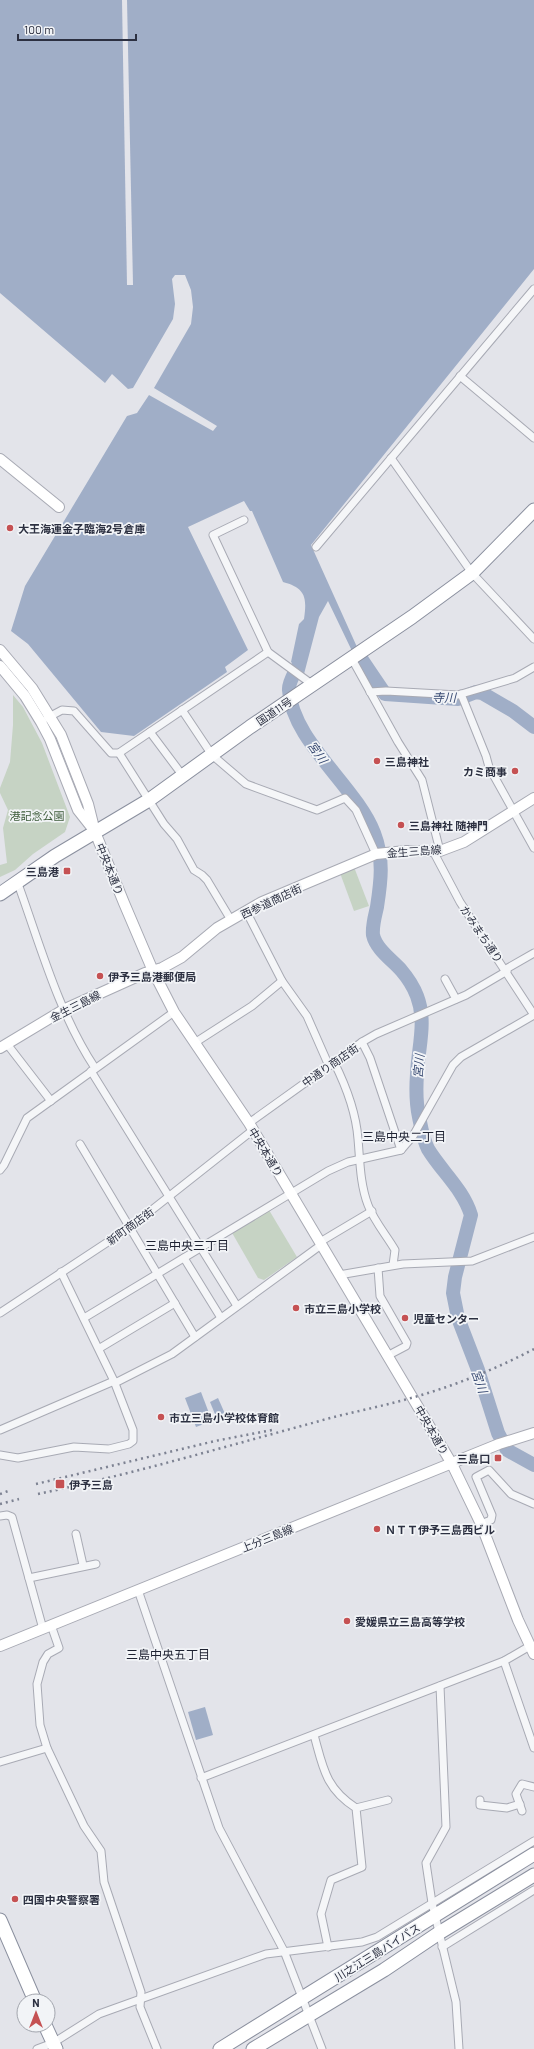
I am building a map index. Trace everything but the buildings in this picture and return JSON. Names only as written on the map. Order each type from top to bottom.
[{"type":"highway","name":"国道11号","points":[[0,894],[17,881],[95,832],[150,800],[307,686],[352,659],[472,573],[534,510]]},
{"type":"highway","name":"川之江三島バイパス","points":[[220,2049],[534,1854]]},
{"type":"highway","name":"川之江三島バイパス","points":[[253,2049],[384,1970],[439,1933],[534,1875]]},
{"type":"highway","points":[[0,1920],[32,1993]]},
{"type":"highway","points":[[48,2033],[54,2046]]},
{"type":"street","points":[[316,547],[534,289]]},
{"type":"street","points":[[460,376],[534,438]]},
{"type":"street","points":[[392,458],[472,573],[534,639]]},
{"type":"street","points":[[0,459],[59,507]]},
{"type":"street","points":[[244,520],[213,535],[268,652],[289,668],[307,686]]},
{"type":"street","points":[[0,650],[16,668],[46,719]]},
{"type":"street","points":[[46,719],[62,710],[74,711],[111,753],[120,753],[268,652]]},
{"type":"street","name":"かみまち通り","points":[[352,659],[422,780],[437,851],[460,902],[506,970],[534,1015]]},
{"type":"street","points":[[0,666],[46,719]]},
{"type":"street","points":[[370,692],[383,691],[463,698],[515,678],[534,667]]},
{"type":"street","points":[[463,698],[486,756],[489,768],[534,848]]},
{"type":"street","points":[[182,710],[212,755],[246,784],[317,810],[345,798],[356,810],[380,853]]},
{"type":"street","name":"中央本通り","points":[[46,719],[50,739],[78,810],[95,832],[153,971],[174,1012],[196,1042],[251,1126],[452,1464],[481,1524],[518,1620],[532,1650]]},
{"type":"street","points":[[150,732],[183,776]]},
{"type":"street","points":[[120,753],[164,824],[176,839],[194,870],[202,874],[207,880],[231,920]]},
{"type":"street","name":"金生三島線","points":[[380,853],[437,851],[464,842],[512,810],[534,798]]},
{"type":"street","name":"西参道商店街","points":[[153,971],[182,957],[208,935],[262,902],[380,853]]},
{"type":"street","points":[[17,881],[53,984],[93,1070],[200,1248],[237,1306]]},
{"type":"street","points":[[246,911],[282,981],[307,1016],[332,1064],[345,1084],[358,1138],[358,1160],[369,1206],[395,1250],[393,1265]]},
{"type":"street","name":"中通り商店街","points":[[251,1126],[271,1105],[362,1042],[416,1015],[456,999],[534,953]]},
{"type":"street","name":"金生三島線","points":[[4,1046],[65,1009],[153,971]]},
{"type":"street","points":[[445,979],[456,999]]},
{"type":"street","points":[[196,1042],[251,1007],[282,981]]},
{"type":"street","points":[[0,1170],[4,1165],[27,1118],[174,1012]]},
{"type":"street","points":[[84,1318],[328,1171],[358,1160],[401,1150],[413,1136],[453,1065],[461,1057],[534,1015]]},
{"type":"street","points":[[362,1042],[370,1058],[401,1150]]},
{"type":"street","points":[[4,1046],[51,1101]]},
{"type":"street","name":"新町商店街","points":[[0,1313],[129,1228],[251,1126]]},
{"type":"street","points":[[80,1144],[195,1337]]},
{"type":"street","points":[[0,1430],[115,1382],[172,1354],[320,1243],[372,1211]]},
{"type":"street","points":[[339,1276],[393,1265],[478,1260],[534,1237]]},
{"type":"street","points":[[184,1258],[222,1318]]},
{"type":"street","points":[[378,1268],[380,1296],[407,1343],[406,1346],[387,1356]]},
{"type":"street","points":[[0,1455],[18,1458],[74,1447],[117,1448],[133,1441],[133,1430],[115,1382],[100,1348],[61,1272]]},
{"type":"street","points":[[100,1348],[175,1303]]},
{"type":"street","name":"上分三島線","points":[[0,1646],[499,1444],[534,1433]]},
{"type":"street","points":[[481,1524],[491,1520],[492,1515],[476,1477],[489,1470],[510,1494],[534,1504]]},
{"type":"street","points":[[3,1516],[12,1517],[29,1578],[47,1627],[58,1648],[48,1654],[43,1662],[37,1684],[40,1725],[47,1748],[84,1826],[101,1852],[104,1882],[141,1992],[140,2007],[157,2049]]},
{"type":"street","points":[[76,1534],[83,1565]]},
{"type":"street","points":[[29,1578],[83,1565],[96,1564]]},
{"type":"street","points":[[138,1590],[219,1828],[284,1952],[322,2049]]},
{"type":"street","points":[[201,1778],[532,1650]]},
{"type":"street","points":[[504,1661],[534,1748]]},
{"type":"street","points":[[440,1686],[446,1827],[426,1863],[432,1903],[456,2002],[459,2049]]},
{"type":"street","points":[[314,1735],[324,1772],[330,1784],[339,1796],[356,1808],[362,1867],[331,1880],[321,1914],[328,1947]]},
{"type":"street","points":[[0,1762],[47,1748]]},
{"type":"street","points":[[480,1800],[480,1805],[521,1808],[516,1794],[522,1784],[534,1787]]},
{"type":"street","points":[[356,1808],[388,1800]]},
{"type":"street","points":[[37,2049],[54,2046],[99,2014],[266,1954],[362,1942],[377,1937],[534,1841]]},
{"type":"street","points":[[442,1947],[534,1890]]},
{"type":"green space","name":"港記念公園","points":[[13,695],[23,707],[42,743],[70,817],[65,832],[33,854],[15,870],[0,877],[0,865],[7,863],[3,828],[8,810],[0,793],[0,788],[10,762],[13,725]]},
{"type":"green space","points":[[354,867],[369,906],[354,911],[340,873]]},
{"type":"green space","points":[[269,1210],[297,1257],[264,1280],[258,1278],[231,1231]]},
{"type":"water","points":[[0,0],[534,0],[534,269],[311,545],[357,647],[352,651],[328,601],[319,617],[304,674],[291,662],[299,624],[304,619],[305,600],[301,591],[291,584],[283,582],[252,511],[250,511],[244,501],[188,527],[248,650],[225,667],[227,672],[134,736],[101,732],[28,644],[11,631],[25,586],[127,416],[137,413],[149,395],[213,431],[217,426],[154,388],[191,324],[193,307],[191,290],[185,275],[175,275],[172,279],[175,304],[173,319],[133,388],[128,389],[112,374],[105,383],[0,293]]},
{"type":"water","points":[[201,1392],[212,1421],[196,1427],[185,1398]]},
{"type":"water","points":[[218,1398],[226,1416],[217,1419],[210,1402]]},
{"type":"water","points":[[205,1707],[213,1735],[196,1740],[188,1712]]},
{"type":"pier","points":[[122,0],[127,0],[133,285],[127,285]]},
{"type":"waterway","name":"寺川","points":[[362,660],[385,694],[458,699],[476,692],[482,693],[513,711],[534,727]]},
{"type":"waterway","name":"宮川","points":[[297,668],[290,682],[289,690],[293,709],[301,727],[312,745],[354,798],[365,815],[377,843],[381,870],[373,935],[377,945],[408,979],[416,993],[420,1006],[422,1025],[416,1096],[422,1133],[428,1149],[458,1189],[471,1215],[455,1277],[453,1293],[458,1318],[478,1370],[498,1433],[507,1450],[534,1465]]},
{"type":"railway","points":[[38,1494],[143,1469],[326,1419],[386,1405],[432,1392],[466,1380],[534,1349]]},
{"type":"railway","points":[[36,1484],[215,1441],[272,1430]]},
{"type":"railway","points":[[0,1494],[11,1490]]},
{"type":"railway","points":[[0,1504],[19,1499]]},
{"type":"place","name":"大王海運金子臨海2号倉庫","points":[[10,528]]},
{"type":"place","name":"三島神社","points":[[377,761]]},
{"type":"place","name":"カミ商事","points":[[515,771]]},
{"type":"place","name":"三島神社 随神門","points":[[401,825]]},
{"type":"place","name":"三島港","points":[[67,871]]},
{"type":"place","name":"伊予三島港郵便局","points":[[100,976]]},
{"type":"place","name":"市立三島小学校","points":[[296,1308]]},
{"type":"place","name":"児童センター","points":[[405,1318]]},
{"type":"place","name":"市立三島小学校体育館","points":[[161,1417]]},
{"type":"place","name":"三島口","points":[[498,1458]]},
{"type":"place","name":"伊予三島","points":[[60,1484]]},
{"type":"place","name":"ＮＴＴ伊予三島西ビル","points":[[377,1529]]},
{"type":"place","name":"愛媛県立三島高等学校","points":[[347,1621]]},
{"type":"place","name":"四国中央警察署","points":[[15,1899]]},
{"type":"district","name":"三島中央二丁目","points":[[404,1136]]},
{"type":"district","name":"三島中央三丁目","points":[[187,1245]]},
{"type":"district","name":"三島中央五丁目","points":[[168,1654]]}]
